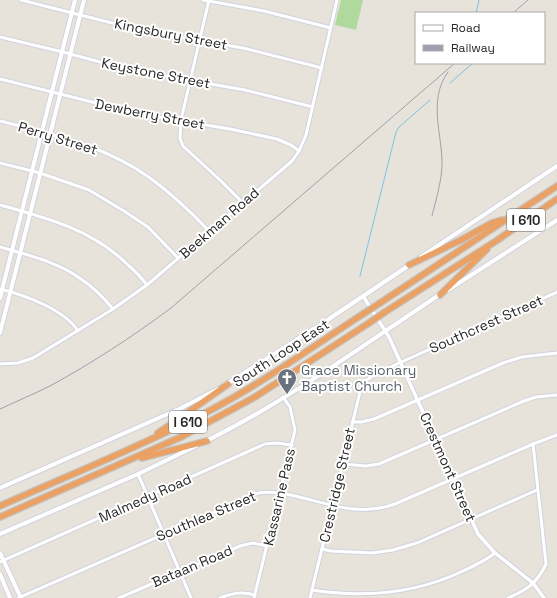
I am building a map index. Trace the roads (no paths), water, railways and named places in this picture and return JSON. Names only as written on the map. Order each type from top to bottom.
[{"type":"highway","name":"South Loop East","points":[[0,506],[138,445],[207,412],[243,392],[557,186]]},
{"type":"highway","name":"South Loop East","points":[[0,517],[181,437],[230,412],[496,241],[557,199]]},
{"type":"highway","points":[[409,265],[492,223],[510,218]]},
{"type":"highway","points":[[440,295],[496,241]]},
{"type":"highway","points":[[138,445],[180,418],[228,384]]},
{"type":"highway","points":[[126,462],[207,441]]},
{"type":"main road","points":[[0,298],[1,289],[43,132],[75,0]]},
{"type":"main road","points":[[0,333],[84,0]]},
{"type":"main road","points":[[0,489],[179,409],[228,384],[363,296],[557,166]]},
{"type":"main road","points":[[0,534],[138,474],[207,441],[242,422],[283,398],[557,220]]},
{"type":"main road","points":[[0,530],[7,531]]},
{"type":"main road","points":[[0,553],[2,561],[20,598]]},
{"type":"main road","points":[[0,574],[10,598]]},
{"type":"street","name":"Kingsbury Street","points":[[21,0],[167,35],[276,55],[322,68]]},
{"type":"street","points":[[203,0],[264,11],[331,28]]},
{"type":"street","points":[[209,0],[181,120],[180,138],[183,146],[222,181],[243,203]]},
{"type":"street","name":"Beekman Road","points":[[0,364],[18,363],[33,358],[114,309],[147,285],[292,161],[299,151],[306,135],[337,0]]},
{"type":"street","name":"Keystone Street","points":[[0,37],[126,69],[245,90],[313,107]]},
{"type":"street","name":"Dewberry Street","points":[[0,79],[140,114],[181,120],[277,139],[291,145],[299,151]]},
{"type":"street","name":"Perry Street","points":[[0,122],[43,132],[92,147],[119,159],[150,178],[187,208],[209,231]]},
{"type":"street","points":[[0,163],[40,173],[89,190],[148,227],[178,258]]},
{"type":"street","points":[[0,205],[70,226],[95,239],[119,256],[142,278],[147,285]]},
{"type":"street","points":[[0,247],[50,262],[81,279],[114,309]]},
{"type":"street","points":[[1,289],[37,301],[64,316],[78,331]]},
{"type":"street","name":"Southcrest Street","points":[[372,376],[377,372],[557,292]]},
{"type":"street","name":"Crestmont Street","points":[[363,296],[386,331],[401,362],[478,534],[495,553],[533,583],[544,598]]},
{"type":"street","points":[[352,422],[361,422],[374,419],[503,363],[522,357],[557,353]]},
{"type":"street","name":"Crestridge Street","points":[[310,598],[361,388],[372,376]]},
{"type":"street","points":[[343,464],[366,466],[379,464],[524,401],[536,397],[557,395]]},
{"type":"street","name":"Kassarine Pass","points":[[254,597],[292,445],[294,430],[293,418],[290,408],[283,398]]},
{"type":"street","name":"Southlea Street","points":[[20,598],[258,493],[267,491],[280,493],[346,509],[363,510],[381,508],[395,504],[557,435]]},
{"type":"street","name":"Malmedy Road","points":[[2,561],[265,444],[276,443],[292,445]]},
{"type":"street","points":[[508,598],[529,588],[542,573],[546,564],[533,444]]},
{"type":"street","points":[[138,474],[191,598]]},
{"type":"street","points":[[322,549],[372,553],[393,550],[417,543],[537,490]]},
{"type":"street","name":"Bataan Road","points":[[119,598],[240,546],[253,543],[267,546]]},
{"type":"street","points":[[312,590],[346,596],[378,596],[407,592],[442,580],[487,560],[495,553]]},
{"type":"street","points":[[220,598],[231,593],[254,597]]},
{"type":"waterway","points":[[476,12],[479,0]]},
{"type":"waterway","points":[[450,83],[472,64]]},
{"type":"waterway","points":[[360,276],[396,132],[399,127],[430,100]]},
{"type":"railway","points":[[514,12],[528,0]]},
{"type":"railway","points":[[0,409],[50,386],[81,368],[127,339],[171,308],[454,64]]},
{"type":"railway","points":[[432,216],[442,167],[437,106],[438,95],[448,72]]},
{"type":"place","name":"Grace Missionary Baptist Church","points":[[287,395]]}]
